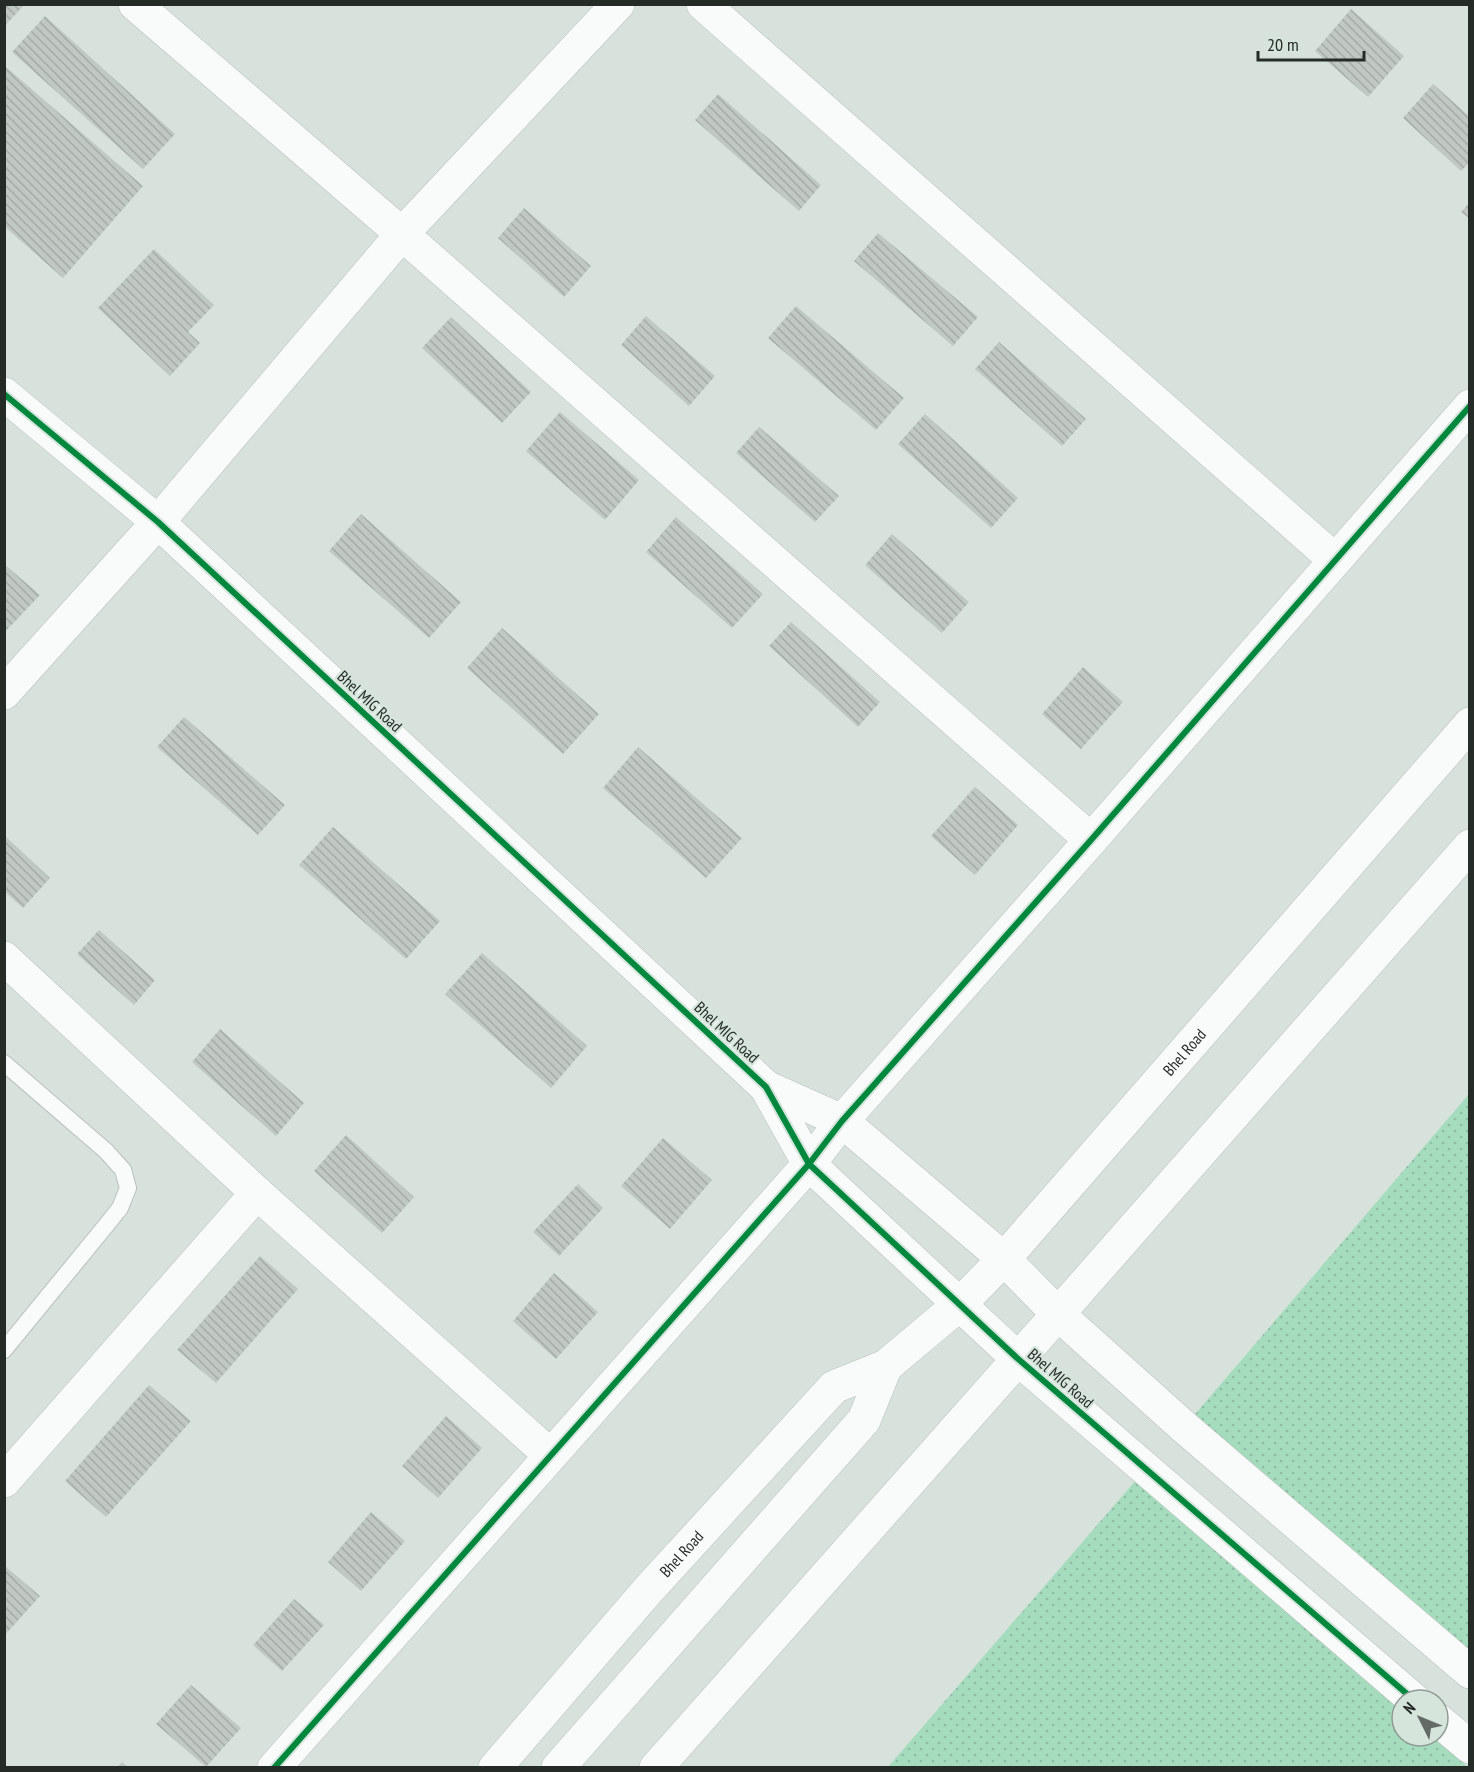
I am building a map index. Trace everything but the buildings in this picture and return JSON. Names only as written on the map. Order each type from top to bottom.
[{"type":"street","points":[[135,4],[402,234],[1091,840]]},
{"type":"street","points":[[4,693],[158,522],[402,234],[618,4]]},
{"type":"street","points":[[703,4],[1335,560]]},
{"type":"street","name":"Bhel MIG Road","points":[[4,393],[158,522],[766,1086],[842,1121],[1004,1259],[1058,1314],[1184,1427],[1470,1672]]},
{"type":"street","points":[[274,1767],[808,1164],[842,1121],[1470,406]]},
{"type":"street","name":"Bhel Road","points":[[495,1767],[649,1589],[834,1387],[886,1366],[960,1305],[1004,1259],[1470,724]]},
{"type":"street","points":[[656,1767],[1470,846]]},
{"type":"street","points":[[4,957],[257,1193],[550,1455]]},
{"type":"street","name":"Bhel MIG Road","points":[[766,1086],[808,1164],[1017,1358],[1400,1688]]},
{"type":"street","points":[[4,1481],[257,1193]]},
{"type":"street","name":"Bhel Road","points":[[558,1767],[864,1420],[886,1366]]},
{"type":"street","points":[[1450,1730],[1470,1747]]},
{"type":"lane","points":[[4,1063],[106,1151],[123,1170],[128,1188],[120,1208],[4,1350]]},
{"type":"green space","points":[[1469,1094],[1469,1672],[1184,1427]]},
{"type":"green space","points":[[1137,1479],[1390,1700],[1390,1748],[1446,1748],[1468,1767],[887,1768]]},
{"type":"cycle path","points":[[4,394],[158,522],[766,1087],[809,1164],[1017,1358],[1400,1688]]},
{"type":"cycle path","points":[[274,1768],[809,1164],[842,1121],[1470,406]]}]
